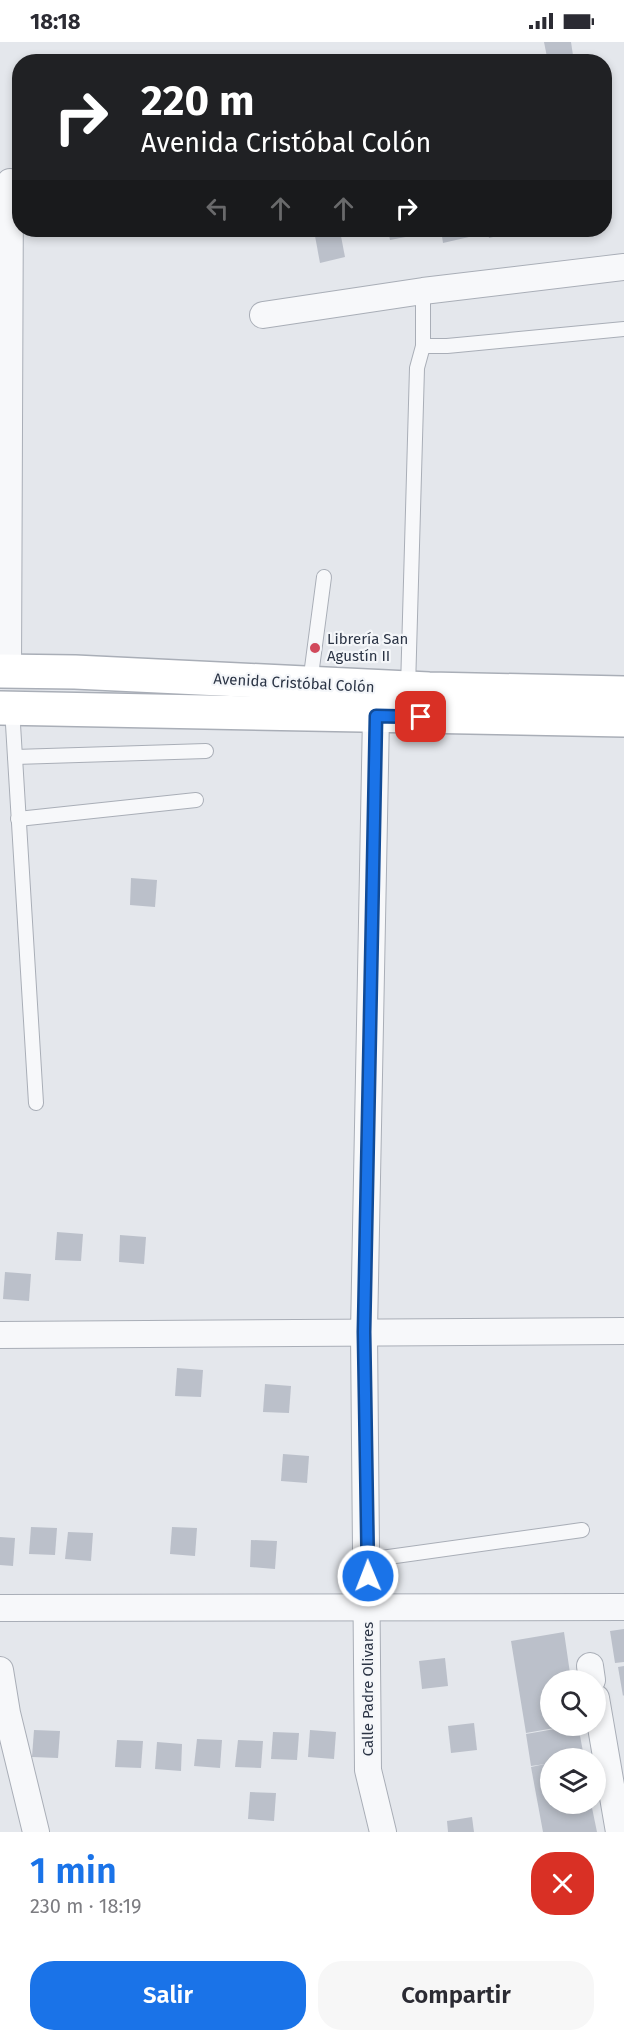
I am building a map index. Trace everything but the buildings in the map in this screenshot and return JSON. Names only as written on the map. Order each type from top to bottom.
[{"type":"street","points":[[4,671],[10,182]]},
{"type":"street","points":[[263,315],[423,291],[624,267]]},
{"type":"street","name":"Avenida Cristóbal Colón","points":[[4,671],[75,672],[408,688],[624,693]]},
{"type":"street","name":"Avenida Cristóbal Colón","points":[[6,708],[624,720]]},
{"type":"street","name":"Calle Padre Olivares","points":[[376,716],[364,1332],[368,1560],[368,1770],[383,1832]]},
{"type":"street","points":[[0,1335],[624,1331]]},
{"type":"street","points":[[0,1608],[624,1607]]},
{"type":"street","points":[[0,1670],[7,1713],[36,1832]]},
{"type":"street","points":[[603,1736],[619,1832]]},
{"type":"lane","points":[[408,688],[417,368],[423,346],[423,291]]},
{"type":"lane","points":[[423,346],[447,346],[624,329]]},
{"type":"lane","points":[[310,683],[324,577]]},
{"type":"lane","points":[[6,708],[15,758],[36,1103]]},
{"type":"lane","points":[[15,758],[206,751]]},
{"type":"lane","points":[[18,819],[196,800]]},
{"type":"lane","points":[[368,1560],[582,1530]]},
{"type":"place","name":"Librería San Agustín II","points":[[315,648]]},
{"type":"route","points":[[368,1576],[364,1332],[376,716],[421,717]]}]
